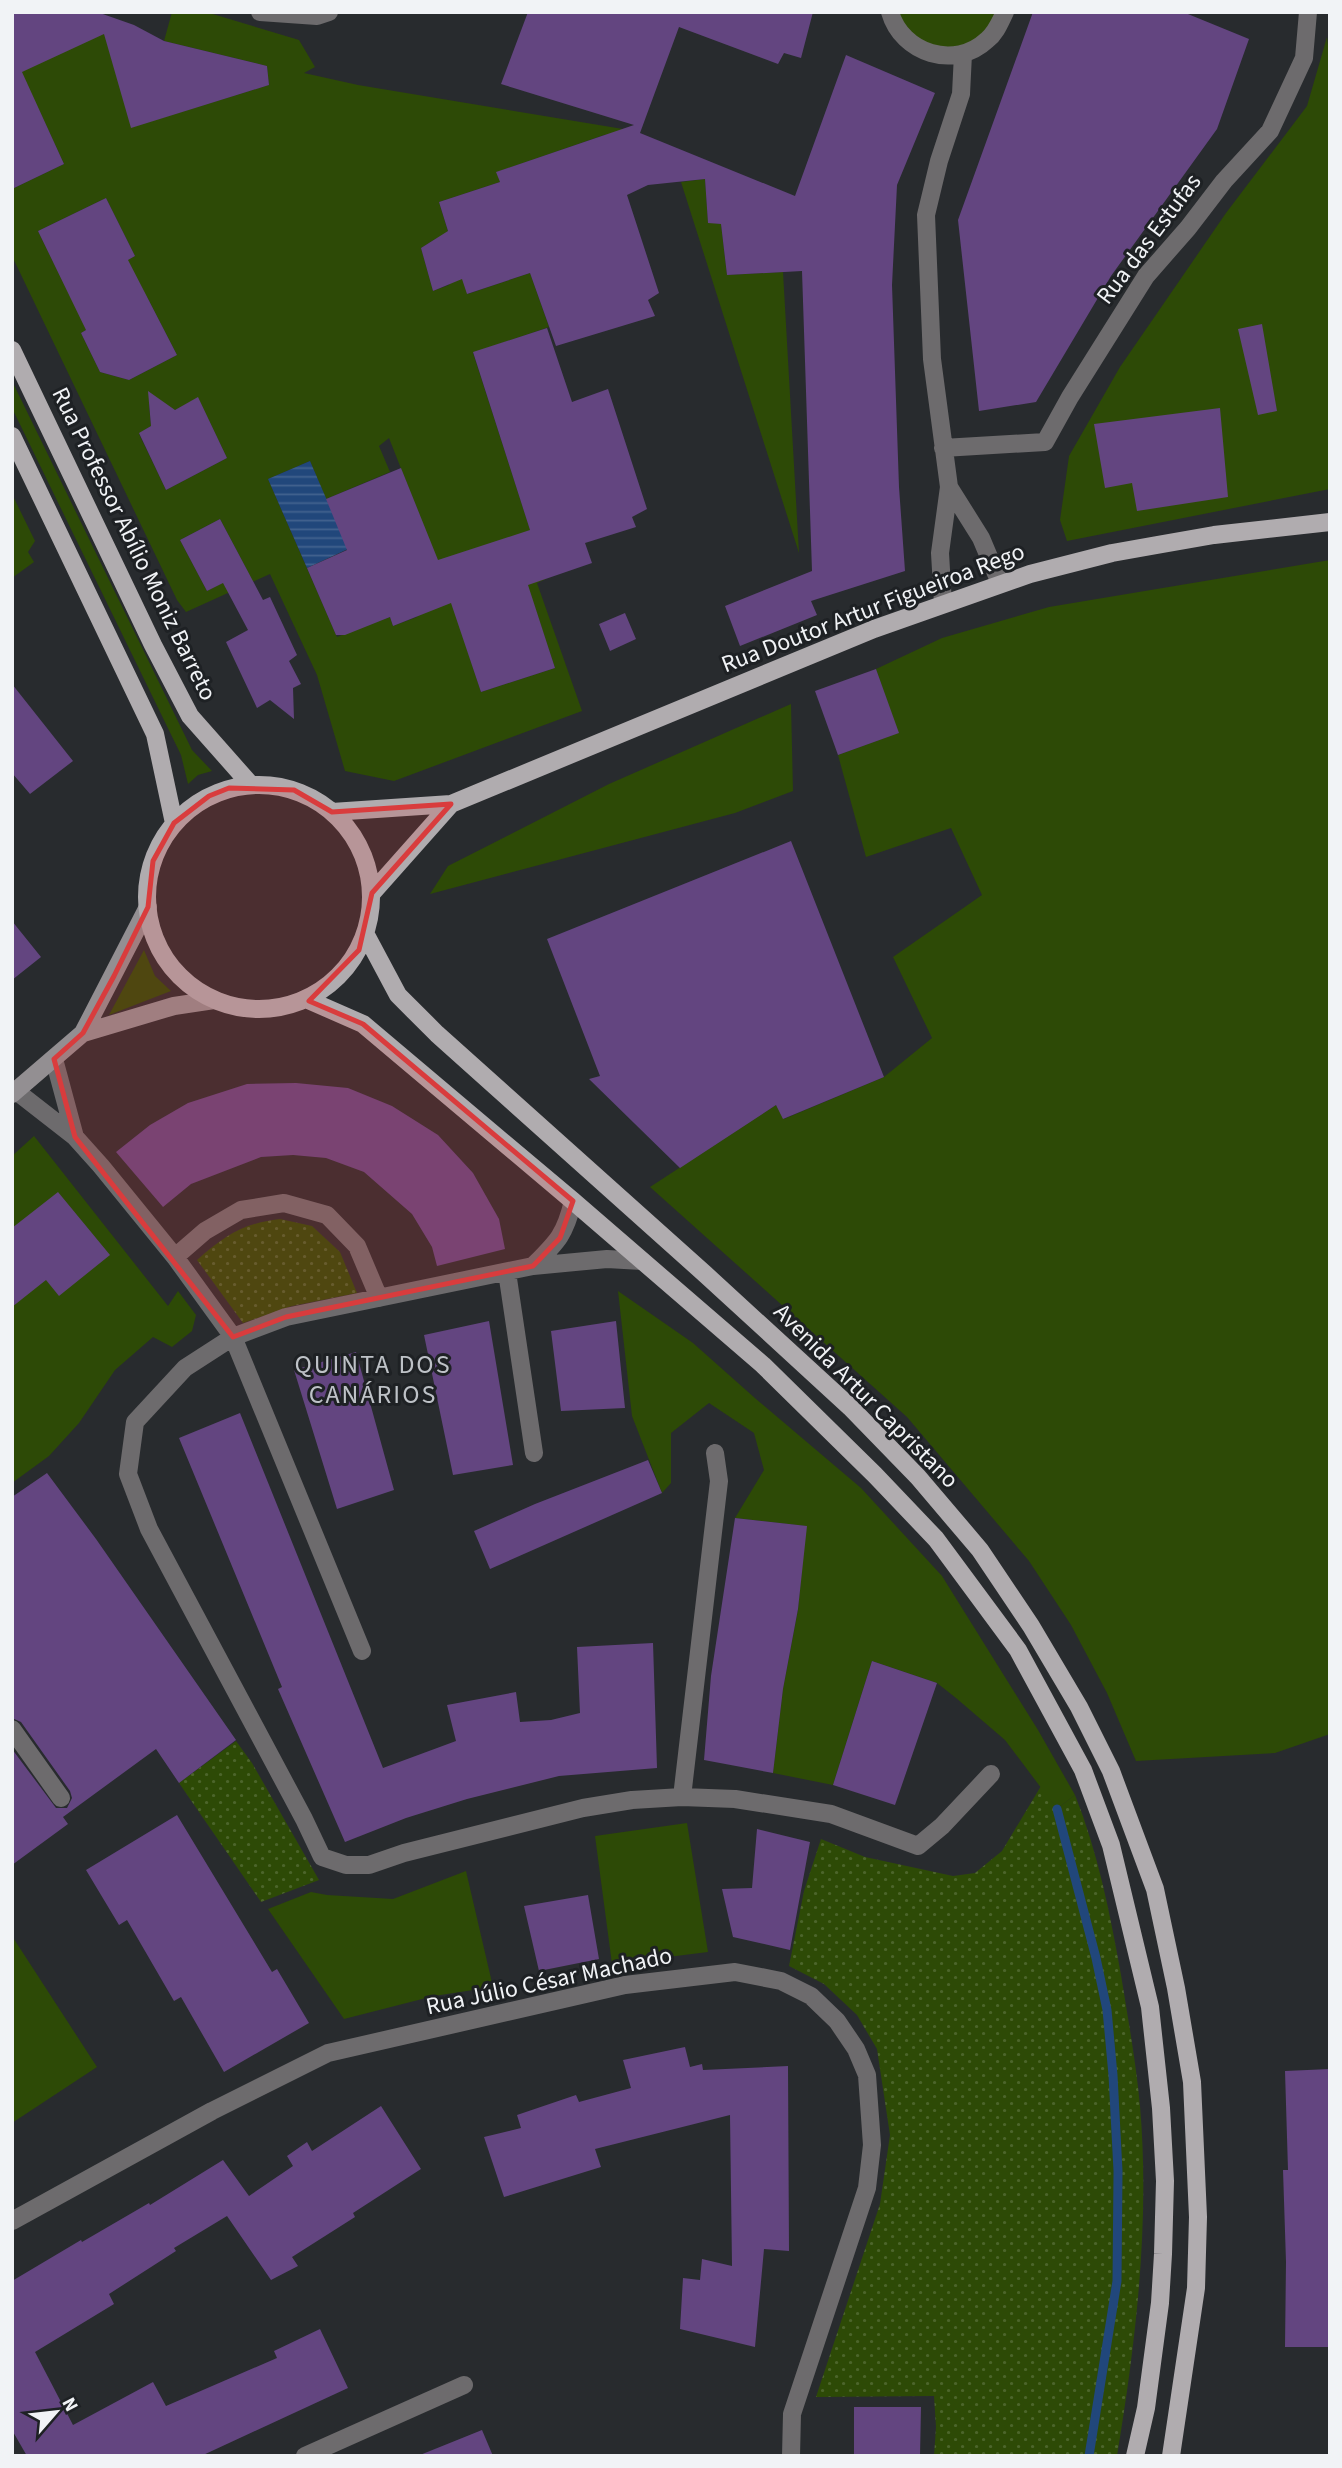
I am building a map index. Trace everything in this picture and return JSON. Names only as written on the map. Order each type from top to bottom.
[{"type":"main road","name":"Rua Professor Abílio Moniz Barreto","points":[[12,350],[153,645],[190,716],[251,785]]},
{"type":"main road","points":[[12,436],[155,734],[174,823]]},
{"type":"main road","name":"Rua Doutor Artur Figueiroa Rego","points":[[332,812],[451,804],[795,661],[1000,583],[1123,551],[1214,536],[1330,522]]},
{"type":"main road","points":[[251,785],[273,785],[294,790],[315,799],[332,812],[348,828],[359,847],[372,893],[366,935],[359,950],[339,977],[306,999],[284,1007],[237,1007],[214,1000],[197,990],[168,962],[158,945],[148,906],[148,883],[153,862],[174,823],[190,808],[209,796],[229,788],[251,785]]},
{"type":"main road","name":"Rua Doutor Artur Figueiroa Rego","points":[[372,893],[451,804]]},
{"type":"main road","points":[[14,1093],[83,1033],[148,906]]},
{"type":"main road","name":"Avenida Artur Capristano","points":[[366,935],[398,995],[437,1034],[850,1407],[918,1477],[980,1550],[1031,1626],[1079,1707],[1111,1771],[1155,1889],[1192,2082],[1198,2217],[1196,2288],[1171,2456]]},
{"type":"main road","name":"Avenida Artur Capristano","points":[[306,999],[363,1024],[763,1365],[936,1539],[1018,1650],[1083,1770],[1111,1845],[1131,1919],[1150,2007],[1161,2108],[1165,2182],[1160,2304],[1146,2408],[1135,2456]]},
{"type":"main road","points":[[83,1033],[174,1006],[214,1000]]},
{"type":"street","points":[[260,12],[317,16],[329,12]]},
{"type":"street","points":[[890,12],[898,30],[919,48],[942,56],[963,54],[977,48],[996,31],[1004,12]]},
{"type":"street","name":"Rua das Estufas","points":[[943,448],[1045,442],[1146,276],[1224,181],[1270,131],[1304,58],[1308,12]]},
{"type":"street","points":[[943,604],[940,553],[949,487],[932,359],[926,215],[939,161],[961,94],[963,54]]},
{"type":"street","points":[[949,487],[981,538],[1000,583]]},
{"type":"street","points":[[54,1059],[75,1137]]},
{"type":"street","points":[[14,1093],[75,1137],[175,1257],[233,1337],[362,1651]]},
{"type":"street","points":[[533,1266],[560,1238],[568,1224],[573,1201]]},
{"type":"street","points":[[175,1257],[205,1231],[241,1210],[284,1203],[327,1215],[357,1246],[379,1298]]},
{"type":"street","points":[[642,1261],[607,1259],[533,1266],[286,1317],[233,1337],[185,1368],[135,1422],[128,1474],[149,1529],[322,1857],[346,1865],[369,1865],[404,1853],[583,1808],[632,1800],[682,1797],[735,1799],[831,1814],[918,1846],[942,1826],[990,1774]]},
{"type":"street","points":[[507,1272],[534,1453]]},
{"type":"street","points":[[682,1797],[719,1481],[715,1453]]},
{"type":"street","points":[[12,1729],[61,1798]]},
{"type":"street","name":"Rua Júlio César Machado","points":[[12,2221],[212,2111],[328,2053],[625,1985],[734,1972],[781,1981],[811,1996],[837,2021],[856,2049],[867,2075],[872,2145],[867,2188],[792,2414],[791,2456]]},
{"type":"street","points":[[305,2456],[464,2385]]},
{"type":"highlighted area","points":[[229,788],[294,790],[332,812],[451,804],[372,893],[359,950],[309,1001],[363,1024],[573,1201],[560,1238],[533,1266],[286,1317],[233,1337],[75,1137],[54,1059],[83,1033],[114,976],[148,907],[153,861],[174,823],[209,796]]},
{"type":"green space","points":[[53,12],[98,12],[132,127],[269,85],[267,66],[164,41],[172,12],[206,12],[299,40],[315,67],[304,73],[358,85],[635,131],[604,135],[497,172],[500,182],[439,202],[455,255],[437,238],[421,248],[433,291],[449,285],[447,273],[459,268],[468,294],[530,273],[549,327],[473,353],[546,579],[537,583],[582,711],[394,781],[345,771],[317,675],[270,574],[186,612],[177,600],[12,256],[12,189],[64,164],[39,110],[12,122],[12,76]],"holes":[[[106,198],[135,256],[67,290],[38,231]],[[147,297],[177,355],[129,380],[100,372],[81,333]],[[198,398],[227,458],[166,490],[139,434],[151,426],[149,404],[175,410]],[[389,438],[437,560],[417,617],[393,626],[390,617],[337,637],[268,479],[310,461],[326,499],[390,472],[379,446]],[[220,519],[247,570],[207,591],[180,540]],[[511,537],[555,668],[481,692],[438,561]]]},
{"type":"green space","points":[[890,12],[1005,12],[977,48],[934,55]]},
{"type":"green space","points":[[1327,37],[1330,60],[1330,489],[1067,541],[1060,520],[1069,456],[1120,367],[1226,213],[1307,106]]},
{"type":"green space","points":[[705,179],[708,222],[721,224],[727,275],[783,272],[799,553],[681,182]]},
{"type":"green space","points":[[12,381],[192,750],[212,771],[198,775],[188,784],[181,755],[12,408]]},
{"type":"green space","points":[[12,494],[35,541],[28,552],[34,562],[12,578]]},
{"type":"green space","points":[[1330,560],[1330,1734],[1275,1753],[1136,1761],[1107,1693],[1071,1625],[1029,1561],[907,1417],[650,1187],[776,1105],[784,1119],[884,1077],[932,1038],[893,957],[982,895],[951,828],[866,857],[838,755],[898,733],[876,669],[942,638],[1049,607]]},
{"type":"green space","points":[[791,704],[793,791],[735,813],[430,894],[448,866],[609,784]]},
{"type":"green space","points":[[144,950],[155,976],[171,991],[109,1015]]},
{"type":"green space","points":[[34,1136],[168,1306],[178,1291],[196,1315],[192,1331],[172,1347],[153,1337],[115,1370],[79,1423],[49,1456],[12,1483],[12,1156]]},
{"type":"green space","points":[[280,1219],[312,1226],[340,1252],[357,1293],[292,1306],[243,1323],[197,1260],[235,1232],[255,1224]]},
{"type":"green space","points":[[618,1291],[693,1343],[861,1488],[942,1576],[1038,1730],[1075,1795],[1057,1809],[1005,1740],[956,1698],[937,1683],[872,1661],[833,1785],[773,1773],[783,1689],[798,1610],[806,1526],[735,1518],[764,1470],[754,1433],[709,1403],[671,1433],[671,1483],[662,1493],[632,1416]]},
{"type":"green space","points":[[236,1741],[252,1763],[319,1880],[261,1902],[179,1783]]},
{"type":"green space","points":[[1041,1786],[1057,1809],[1075,1795],[1090,1839],[1117,1952],[1138,2090],[1143,2150],[1142,2238],[1130,2369],[1117,2456],[934,2456],[934,2396],[816,2397],[880,2204],[890,2135],[877,2049],[857,2015],[824,1984],[789,1966],[804,1891],[821,1839],[865,1857],[953,1876],[975,1873],[1002,1851]]},
{"type":"green space","points":[[687,1823],[708,1952],[612,1964],[595,1836]]},
{"type":"green space","points":[[466,1871],[493,1987],[434,1996],[344,2019],[268,1909],[311,1892],[393,1899]]},
{"type":"green space","points":[[12,1936],[97,2067],[12,2123]]},
{"type":"water","points":[[310,461],[348,549],[307,568],[268,479]]},
{"type":"building","points":[[12,12],[97,12],[134,25],[164,41],[267,66],[269,85],[131,128],[104,34],[22,72],[64,164],[12,189]]},
{"type":"building","points":[[528,12],[813,12],[801,58],[784,53],[778,64],[679,27],[640,133],[795,196],[846,55],[935,93],[897,185],[892,285],[899,487],[905,571],[811,601],[817,615],[740,646],[725,606],[812,571],[802,271],[727,275],[721,224],[708,223],[705,179],[648,185],[627,195],[659,293],[648,300],[655,316],[556,346],[530,273],[467,294],[462,279],[433,291],[421,248],[448,231],[439,202],[500,182],[496,172],[634,125],[501,84]]},
{"type":"building","points":[[1033,12],[1183,12],[1249,39],[1217,129],[1111,276],[1036,402],[979,411],[958,220]]},
{"type":"building","points":[[106,198],[135,256],[128,260],[177,355],[129,380],[100,372],[81,333],[86,330],[38,231]]},
{"type":"building","points":[[1262,324],[1277,411],[1258,415],[1238,329]]},
{"type":"building","points":[[547,328],[572,402],[608,389],[647,509],[632,517],[636,527],[585,543],[592,563],[528,585],[555,668],[481,692],[451,603],[393,626],[390,617],[345,635],[336,635],[307,568],[347,550],[326,499],[401,468],[438,560],[530,530],[473,352]]},
{"type":"building","points":[[148,391],[175,410],[198,397],[227,458],[166,490],[139,433],[151,426]]},
{"type":"building","points":[[1220,408],[1228,497],[1137,511],[1132,483],[1105,488],[1094,424]]},
{"type":"building","points":[[220,519],[263,600],[270,597],[297,655],[289,661],[301,684],[293,688],[294,719],[270,700],[257,708],[226,642],[248,630],[223,583],[207,591],[180,540]]},
{"type":"building","points":[[625,613],[636,639],[610,651],[599,624]]},
{"type":"building","points":[[876,669],[899,733],[838,755],[815,691]]},
{"type":"building","points":[[12,684],[73,761],[30,794],[12,773]]},
{"type":"building","points":[[791,841],[884,1077],[783,1119],[776,1105],[680,1168],[589,1079],[600,1076],[547,939]]},
{"type":"building","points":[[12,921],[41,957],[12,980]]},
{"type":"building","points":[[296,1083],[348,1088],[392,1106],[438,1135],[473,1173],[499,1219],[505,1249],[437,1266],[432,1247],[412,1214],[364,1172],[326,1158],[293,1155],[261,1157],[191,1184],[163,1207],[116,1152],[150,1125],[188,1103],[247,1084]]},
{"type":"building","points":[[58,1192],[110,1255],[59,1296],[46,1280],[12,1307],[12,1228]]},
{"type":"building","points":[[489,1321],[513,1465],[453,1475],[424,1335]]},
{"type":"building","points":[[616,1321],[625,1408],[561,1411],[551,1331]]},
{"type":"building","points":[[356,1352],[394,1490],[337,1509],[294,1370]]},
{"type":"building","points":[[240,1413],[383,1768],[456,1741],[447,1705],[516,1692],[520,1722],[551,1720],[580,1713],[577,1647],[653,1643],[657,1768],[559,1776],[467,1799],[406,1818],[345,1842],[278,1689],[282,1687],[179,1438]]},
{"type":"building","points":[[648,1460],[662,1493],[490,1569],[474,1531]]},
{"type":"building","points":[[47,1473],[236,1740],[179,1783],[156,1749],[63,1817],[68,1824],[12,1865],[12,1749],[56,1808],[67,1808],[72,1798],[70,1791],[21,1722],[12,1718],[12,1497]]},
{"type":"building","points":[[735,1518],[807,1526],[798,1609],[783,1689],[773,1773],[704,1760],[711,1676]]},
{"type":"building","points":[[872,1661],[937,1683],[895,1805],[833,1785]]},
{"type":"building","points":[[177,1815],[272,1972],[277,1969],[309,2023],[224,2072],[181,1997],[174,2001],[127,1920],[119,1925],[86,1870]]},
{"type":"building","points":[[757,1829],[810,1842],[790,1950],[733,1937],[722,1889],[752,1888]]},
{"type":"building","points":[[588,1895],[599,1959],[539,1971],[524,1906]]},
{"type":"building","points":[[685,2047],[690,2067],[702,2064],[703,2070],[788,2066],[789,2251],[764,2249],[755,2347],[680,2329],[683,2278],[700,2280],[702,2259],[732,2266],[730,2115],[595,2149],[601,2167],[504,2197],[484,2137],[521,2128],[517,2115],[576,2095],[579,2102],[631,2088],[623,2060]]},
{"type":"building","points":[[1330,2069],[1330,2347],[1285,2347],[1283,2170],[1288,2170],[1285,2071]]},
{"type":"building","points":[[381,2106],[421,2169],[353,2213],[355,2217],[292,2257],[298,2266],[271,2280],[227,2216],[174,2248],[176,2251],[109,2294],[114,2304],[35,2352],[73,2425],[153,2382],[166,2406],[277,2358],[274,2351],[320,2329],[348,2388],[201,2456],[27,2456],[12,2430],[12,2281],[81,2240],[82,2242],[149,2203],[150,2205],[223,2160],[249,2196],[293,2166],[287,2156],[307,2142],[312,2151]]},
{"type":"building","points":[[854,2407],[921,2407],[920,2456],[854,2456]]},
{"type":"building","points":[[482,2430],[493,2456],[420,2456],[420,2455]]},
{"type":"waterway","points":[[1057,1809],[1107,2010],[1118,2171],[1117,2281],[1089,2456]]},
{"type":"district","name":"QUINTA DOS CANÁRIOS","points":[[373,1379]]}]
